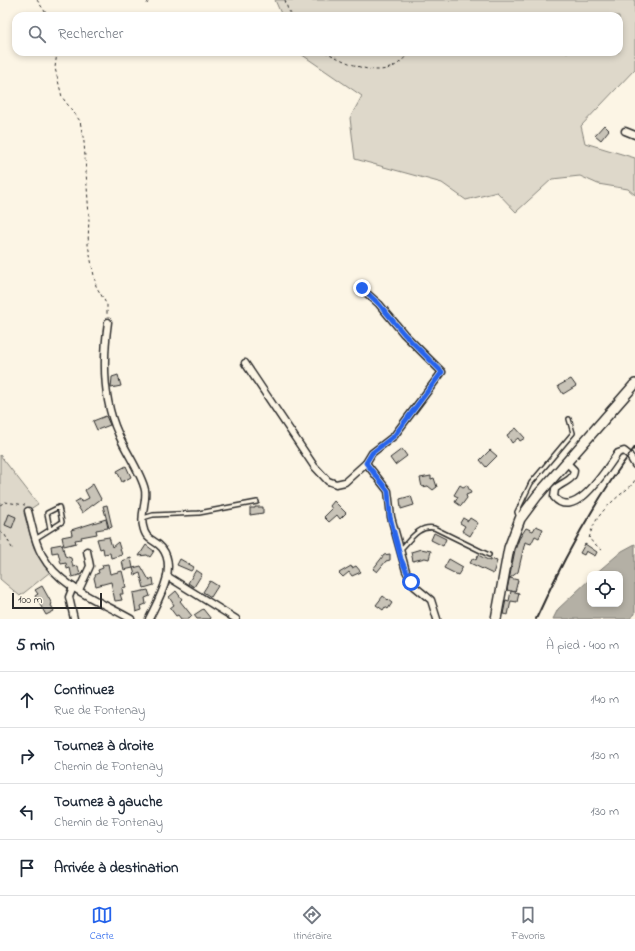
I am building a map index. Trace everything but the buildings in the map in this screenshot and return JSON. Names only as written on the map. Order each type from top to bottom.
[{"type":"main road","points":[[496,619],[509,548],[520,519],[566,462],[635,384]]},
{"type":"main road","points":[[625,396],[635,389]]},
{"type":"street","points":[[625,131],[635,135]]},
{"type":"street","points":[[245,363],[264,394],[283,418],[296,441],[314,466],[328,481],[336,484],[345,482],[366,463],[372,453],[394,436],[442,372],[404,334],[379,304],[362,288]]},
{"type":"street","points":[[108,322],[106,336],[107,397],[117,432],[146,492],[143,518],[145,535],[162,547],[166,555],[167,576],[149,619]]},
{"type":"street","points":[[566,462],[574,470],[573,475],[571,479],[555,489],[554,497],[558,502],[569,504],[577,501],[588,492],[618,453],[624,451],[629,455],[635,465]]},
{"type":"street","points":[[366,463],[388,491],[390,517],[399,550],[411,582],[431,600],[437,619]]},
{"type":"street","points":[[28,510],[35,539],[42,556],[60,576],[76,589],[131,619]]},
{"type":"street","points":[[74,619],[69,597],[76,589],[90,566],[87,551]]},
{"type":"street","points":[[167,576],[236,619]]},
{"type":"lane","points":[[520,519],[517,512],[531,483],[573,433],[570,419]]},
{"type":"lane","points":[[143,518],[153,514],[199,513],[257,502]]},
{"type":"lane","points":[[35,539],[62,522],[58,507],[47,513],[50,529]]},
{"type":"lane","points":[[399,550],[420,529],[428,526],[489,555]]},
{"type":"path","points":[[36,0],[45,12]]},
{"type":"path","points":[[147,4],[149,0]]},
{"type":"path","points":[[285,0],[290,12]]},
{"type":"path","points":[[56,56],[55,68],[62,97],[80,121],[84,142],[89,216],[88,245],[96,286],[107,305],[108,322]]},
{"type":"path","points":[[334,56],[358,67],[380,72],[403,61],[406,56]]},
{"type":"path","points":[[602,550],[589,539],[591,532],[603,510],[632,485],[635,480]]},
{"type":"path","points":[[0,505],[5,502],[14,502],[24,505],[28,510]]},
{"type":"path","points":[[0,532],[5,535],[13,550]]},
{"type":"shaded area","points":[[275,0],[635,0],[635,69],[581,126],[585,143],[635,158],[635,195],[628,189],[598,184],[580,176],[552,179],[516,212],[497,192],[466,200],[442,183],[355,159],[350,118],[362,96],[304,56],[623,56],[623,12],[280,12]]},
{"type":"shaded area","points":[[0,455],[38,504],[24,513],[34,548],[50,572],[20,596],[0,579]]},
{"type":"shaded area","points":[[635,544],[635,614],[629,619],[553,619],[558,609],[587,582],[587,607],[623,607],[623,571],[599,571],[622,551]]},
{"type":"railway","points":[[536,619],[557,574],[593,509],[620,467],[635,447]]},
{"type":"route","points":[[362,288],[391,317],[404,334],[442,372],[394,436],[372,453],[366,463],[388,491],[390,498],[390,517],[396,534],[401,559],[411,582]]}]
